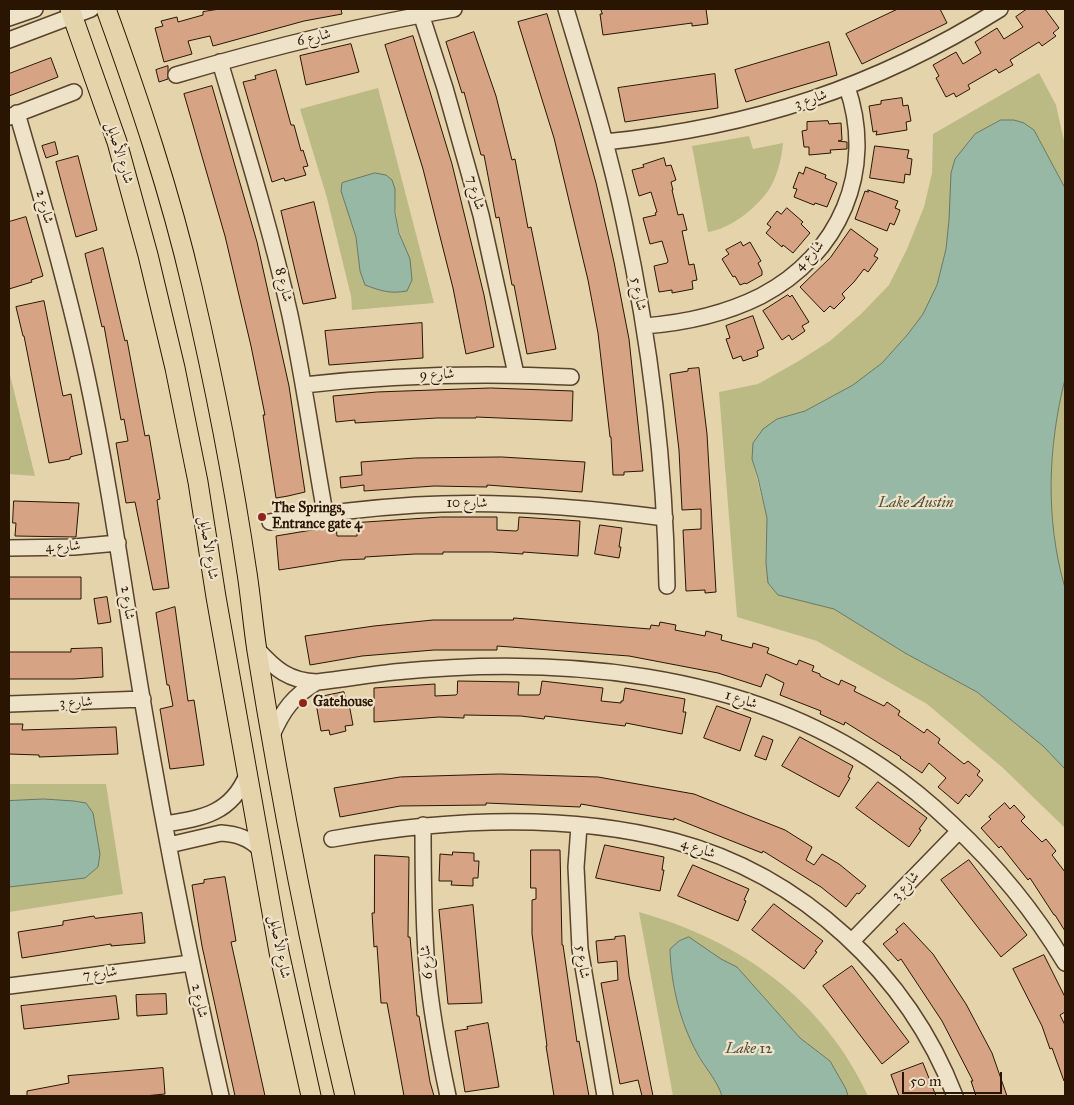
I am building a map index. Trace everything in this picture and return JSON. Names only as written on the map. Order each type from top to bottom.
[{"type":"main road","points":[[106,9],[152,144],[192,285],[208,357],[236,504],[248,574],[257,649],[300,887],[331,1036],[346,1096]]},
{"type":"main road","name":"شارع الأصايل","points":[[71,12],[117,142],[148,254],[175,368],[198,482],[279,952],[311,1096]]},
{"type":"street","points":[[9,18],[35,9]]},
{"type":"street","points":[[9,40],[71,12],[91,9]]},
{"type":"street","name":"شارع 6","points":[[176,75],[284,45],[421,14],[454,9]]},
{"type":"street","name":"شارع 5","points":[[566,9],[605,142],[624,220],[644,326],[652,377],[665,518],[667,586]]},
{"type":"street","name":"شارع 3","points":[[605,142],[686,132],[770,113],[814,100],[885,72],[918,56],[965,31],[1000,9]]},
{"type":"street","name":"شارع 7","points":[[421,14],[445,88],[476,197],[494,268],[516,374]]},
{"type":"street","name":"شارع 8","points":[[220,62],[279,270],[304,386],[325,513]]},
{"type":"street","name":"شارع 4","points":[[644,326],[702,318],[762,295],[781,284],[800,269],[816,252],[842,213],[852,189],[856,172],[858,138],[856,120],[846,87]]},
{"type":"street","points":[[13,115],[74,92]]},
{"type":"street","name":"شارع 2","points":[[13,115],[65,284],[86,373],[118,543],[164,820],[191,963],[220,1096]]},
{"type":"street","name":"شارع 9","points":[[304,386],[399,376],[516,374],[571,377]]},
{"type":"street","name":"شارع 10","points":[[270,522],[325,513],[417,505],[513,504],[612,511],[665,518]]},
{"type":"street","name":"شارع 4","points":[[9,548],[74,547],[118,543]]},
{"type":"street","name":"شارع 1","points":[[257,649],[270,663],[288,676],[298,680],[317,682],[411,671],[505,668],[577,670],[633,675],[671,681],[746,701],[793,718],[838,740],[881,766],[921,796],[985,855],[1010,883],[1032,912],[1065,963]]},
{"type":"street","name":"شارع 1","points":[[272,735],[288,706],[300,693],[317,682]]},
{"type":"street","name":"شارع 3","points":[[9,704],[143,699]]},
{"type":"street","points":[[164,820],[200,818],[217,810],[238,792],[247,775]]},
{"type":"street","points":[[217,810],[221,833]]},
{"type":"street","name":"شارع 4","points":[[332,839],[423,826],[494,822],[579,826],[649,835],[684,844],[728,860],[772,882],[814,909],[852,941],[888,980],[918,1021],[941,1063],[956,1096]]},
{"type":"street","name":"شارع 6","points":[[423,826],[423,896],[427,967],[436,1038],[448,1096]]},
{"type":"street","name":"شارع 5","points":[[579,826],[576,876],[580,949],[604,1096]]},
{"type":"street","name":"شارع 3","points":[[852,941],[959,831]]},
{"type":"street","points":[[169,845],[221,833],[247,838],[260,849]]},
{"type":"street","name":"شارع 7","points":[[9,986],[191,963]]},
{"type":"shaded area","points":[[1039,73],[1056,105],[1065,145],[1065,188],[1034,130],[1001,120],[975,134],[949,220],[946,249],[937,285],[923,314],[882,363],[853,385],[805,411],[777,419],[752,459],[767,518],[766,563],[768,583],[778,595],[834,609],[905,653],[977,692],[1043,746],[1065,769],[1065,828],[1003,768],[927,704],[817,641],[737,617],[719,392],[758,384],[830,341],[861,314],[889,285],[907,249],[924,207],[932,173],[933,134]]},
{"type":"shaded area","points":[[378,88],[434,303],[352,310],[351,296],[327,198],[300,109]],"holes":[[[395,189],[398,225],[410,259],[360,271],[356,237],[341,191]]]},
{"type":"shaded area","points":[[749,136],[753,149],[783,143],[774,180],[763,198],[749,211],[725,227],[708,232],[692,146]]},
{"type":"shaded area","points":[[9,371],[35,476],[9,474]]},
{"type":"shaded area","points":[[1065,379],[1065,588],[1054,536],[1051,483],[1055,431]]},
{"type":"shaded area","points":[[9,784],[106,784],[123,894],[9,912]]},
{"type":"shaded area","points":[[639,912],[676,924],[711,939],[744,957],[774,979],[803,1003],[828,1031],[850,1062],[868,1096],[848,1096],[830,1061],[800,1038],[737,967],[721,959],[670,950],[674,990],[681,1016],[697,1053],[722,1096],[673,1096]]},
{"type":"water","name":"Lake Austin","points":[[1001,120],[1014,120],[1024,123],[1034,130],[1065,188],[1065,379],[1055,431],[1051,483],[1054,536],[1065,588],[1065,769],[1043,746],[977,692],[905,653],[834,609],[778,595],[768,583],[766,563],[767,518],[752,459],[753,443],[763,429],[777,419],[805,411],[853,385],[882,363],[923,314],[937,285],[946,249],[951,173],[955,159],[975,134]]},
{"type":"water","points":[[375,173],[386,175],[392,180],[395,189],[395,213],[399,233],[410,259],[412,280],[407,291],[386,291],[365,285],[360,271],[356,237],[341,191],[342,183]]},
{"type":"water","points":[[44,799],[86,803],[93,813],[100,854],[98,867],[85,878],[9,887],[9,801]]},
{"type":"water","name":"Lake 12","points":[[689,937],[721,959],[737,967],[800,1038],[830,1061],[848,1096],[722,1096],[691,1041],[681,1016],[674,990],[670,949],[679,941]]},
{"type":"building","points":[[220,9],[341,9],[342,14],[304,21],[213,46],[210,36],[188,41],[192,54],[164,62],[155,28],[163,26],[161,21],[177,17],[178,22],[203,15],[203,12]]},
{"type":"building","points":[[601,9],[706,9],[708,24],[692,26],[692,23],[603,35]]},
{"type":"building","points":[[898,9],[940,9],[947,23],[862,64],[846,34]]},
{"type":"building","points":[[1027,9],[1045,9],[1059,28],[1053,33],[1056,36],[1042,46],[1039,42],[1010,60],[1013,65],[999,73],[996,69],[968,85],[970,89],[956,97],[954,93],[946,97],[936,78],[939,76],[933,65],[956,52],[963,64],[981,53],[975,42],[997,28],[1004,39],[1023,27],[1016,17]]},
{"type":"building","points":[[547,14],[596,183],[629,339],[643,471],[624,472],[624,475],[613,475],[611,437],[598,333],[588,280],[554,138],[518,22]]},
{"type":"building","points":[[474,32],[496,96],[512,160],[515,159],[528,228],[531,227],[556,349],[527,354],[514,285],[512,285],[499,217],[496,218],[484,155],[481,155],[464,92],[462,93],[446,42]]},
{"type":"building","points":[[413,36],[452,164],[484,295],[494,347],[466,354],[453,288],[423,169],[385,45]]},
{"type":"building","points":[[829,42],[837,75],[746,102],[735,70]]},
{"type":"building","points":[[351,44],[359,72],[306,85],[300,56]]},
{"type":"building","points":[[51,58],[58,77],[9,96],[9,74]]},
{"type":"building","points":[[168,66],[168,79],[159,82],[156,70]]},
{"type":"building","points":[[276,70],[291,125],[294,125],[301,151],[303,150],[308,166],[303,167],[306,175],[285,181],[284,178],[272,182],[243,82],[256,79],[255,76]]},
{"type":"building","points":[[715,74],[718,108],[625,122],[618,88]]},
{"type":"building","points":[[212,86],[257,242],[289,386],[305,492],[288,496],[276,498],[263,415],[265,415],[251,346],[225,236],[184,94]]},
{"type":"building","points":[[902,98],[903,106],[908,105],[911,121],[906,122],[907,130],[876,135],[877,131],[873,132],[869,106],[881,104],[881,101]]},
{"type":"building","points":[[828,121],[829,124],[841,123],[842,140],[838,141],[847,142],[847,149],[830,150],[831,153],[809,155],[809,147],[804,147],[802,131],[807,130],[807,122]]},
{"type":"building","points":[[55,142],[58,154],[46,158],[42,146]]},
{"type":"building","points":[[875,146],[909,150],[907,158],[912,159],[910,175],[905,174],[904,183],[870,178]]},
{"type":"building","points":[[78,156],[97,230],[76,237],[56,162]]},
{"type":"building","points":[[664,158],[666,166],[671,165],[676,180],[671,182],[672,190],[678,215],[683,214],[687,230],[682,231],[689,265],[694,264],[697,280],[692,281],[693,289],[672,293],[672,290],[659,292],[654,266],[667,263],[668,261],[662,241],[650,244],[643,218],[656,215],[655,213],[657,212],[651,192],[639,196],[632,170]]},
{"type":"building","points":[[806,167],[826,175],[825,178],[837,183],[827,207],[815,203],[814,205],[794,197],[797,189],[793,188],[799,172],[803,174]]},
{"type":"building","points":[[868,190],[898,201],[895,208],[900,210],[894,225],[890,223],[887,231],[855,219],[865,191],[868,192]]},
{"type":"building","points":[[314,202],[336,298],[303,304],[281,211]]},
{"type":"building","points":[[787,208],[803,222],[801,224],[810,233],[793,253],[783,245],[782,247],[766,233],[771,227],[767,224],[777,211],[781,214]]},
{"type":"building","points":[[26,217],[43,276],[31,280],[32,282],[9,289],[9,222]]},
{"type":"building","points":[[851,229],[878,249],[874,256],[878,258],[868,272],[864,269],[842,294],[845,298],[834,309],[830,306],[824,312],[800,287],[830,258]]},
{"type":"building","points":[[741,242],[743,246],[750,242],[761,261],[758,263],[762,275],[746,284],[740,285],[722,259],[729,254],[726,250]]},
{"type":"building","points":[[103,248],[125,341],[127,340],[145,436],[149,435],[160,499],[157,500],[169,588],[153,590],[135,502],[126,503],[116,443],[128,441],[124,419],[121,420],[104,326],[102,327],[85,254]]},
{"type":"building","points":[[788,295],[790,297],[792,295],[809,322],[802,326],[805,331],[792,340],[789,335],[782,340],[763,311]]},
{"type":"building","points":[[44,301],[63,396],[71,394],[82,454],[70,457],[70,459],[49,463],[24,336],[16,307]]},
{"type":"building","points":[[753,316],[764,348],[757,351],[758,356],[743,361],[741,356],[733,359],[726,339],[730,338],[726,326]]},
{"type":"building","points":[[422,323],[423,358],[329,365],[325,331]]},
{"type":"building","points":[[699,368],[707,434],[716,592],[705,593],[705,590],[686,591],[683,530],[701,529],[701,509],[682,510],[679,450],[670,374]]},
{"type":"building","points":[[491,388],[573,391],[572,421],[476,417],[355,423],[355,420],[336,422],[333,396],[377,392]]},
{"type":"building","points":[[502,457],[585,462],[582,492],[487,485],[487,487],[434,486],[364,491],[364,485],[341,488],[340,477],[362,475],[361,462],[415,458]]},
{"type":"building","points":[[14,501],[79,503],[76,537],[15,536],[16,523],[13,523]]},
{"type":"building","points":[[441,517],[497,517],[497,530],[516,531],[518,530],[519,517],[580,521],[578,556],[523,552],[523,554],[443,552],[443,554],[365,557],[365,559],[342,560],[279,570],[276,536],[336,526],[337,536],[357,536],[357,523]]},
{"type":"building","points":[[600,525],[622,528],[619,558],[595,554]]},
{"type":"building","points":[[9,577],[81,577],[81,599],[9,599]]},
{"type":"building","points":[[107,597],[111,622],[98,624],[94,599]]},
{"type":"building","points":[[175,607],[188,701],[194,700],[204,765],[170,769],[160,709],[173,706],[169,685],[167,685],[156,613]]},
{"type":"building","points":[[514,618],[650,629],[651,625],[659,626],[660,622],[676,625],[675,630],[705,636],[706,631],[722,635],[721,640],[752,648],[753,643],[769,648],[767,653],[797,665],[799,660],[814,666],[812,671],[820,674],[820,676],[839,685],[841,680],[856,687],[854,691],[884,706],[887,702],[900,711],[898,715],[924,733],[927,729],[940,739],[938,743],[964,764],[968,761],[980,771],[977,775],[983,780],[969,797],[966,794],[958,804],[938,787],[946,778],[929,763],[922,773],[901,757],[845,722],[844,725],[820,714],[821,711],[780,695],[784,683],[766,674],[761,687],[718,673],[629,656],[497,646],[497,650],[434,650],[362,656],[310,665],[305,636],[433,620],[513,620]]},
{"type":"building","points":[[102,648],[103,677],[9,679],[9,652],[71,652],[71,649]]},
{"type":"building","points":[[458,681],[519,682],[518,695],[539,695],[542,681],[603,688],[601,701],[621,703],[625,688],[685,699],[683,712],[686,712],[682,734],[626,723],[625,726],[545,716],[544,719],[521,716],[464,715],[464,718],[439,717],[374,722],[374,688],[435,684],[435,696],[456,695]]},
{"type":"building","points":[[344,692],[347,704],[349,704],[353,725],[345,726],[346,731],[330,735],[329,730],[321,731],[315,698]]},
{"type":"building","points":[[717,706],[751,718],[740,751],[704,738]]},
{"type":"building","points":[[9,724],[23,724],[22,730],[116,727],[118,754],[39,757],[39,755],[9,754]]},
{"type":"building","points":[[763,736],[773,740],[766,760],[755,756]]},
{"type":"building","points":[[800,737],[853,766],[848,777],[850,778],[839,797],[782,766]]},
{"type":"building","points":[[500,774],[598,777],[694,794],[785,830],[812,847],[806,860],[814,865],[822,854],[839,864],[866,886],[859,894],[857,893],[846,907],[821,887],[763,851],[762,853],[674,818],[674,820],[581,804],[580,807],[486,803],[486,805],[400,806],[340,817],[334,788],[400,777]]},
{"type":"building","points":[[878,782],[927,818],[909,847],[856,808]]},
{"type":"building","points":[[1005,803],[1010,809],[1014,805],[1025,817],[1021,821],[1042,842],[1046,839],[1056,851],[1052,855],[1065,872],[1065,931],[1030,878],[1028,880],[1001,846],[999,848],[981,828],[991,819],[989,817]]},
{"type":"building","points":[[605,845],[664,857],[662,870],[664,870],[660,891],[596,878]]},
{"type":"building","points":[[531,850],[560,850],[562,945],[577,1042],[579,1041],[589,1096],[554,1096],[532,934],[532,900],[536,899],[536,888],[531,888]]},
{"type":"building","points":[[453,852],[474,853],[474,861],[479,861],[478,878],[473,878],[473,886],[451,885],[452,881],[439,881],[440,854],[452,855]]},
{"type":"building","points":[[375,855],[409,857],[408,937],[410,937],[417,1016],[419,1016],[434,1096],[404,1096],[387,1003],[381,1003],[377,946],[374,947],[372,913],[374,913]]},
{"type":"building","points":[[969,860],[1027,935],[1001,957],[941,880]]},
{"type":"building","points":[[693,865],[749,889],[738,921],[678,896]]},
{"type":"building","points":[[225,877],[236,941],[231,942],[265,1096],[235,1096],[202,946],[192,885],[204,883],[204,880]]},
{"type":"building","points":[[774,904],[823,941],[804,969],[752,930]]},
{"type":"building","points":[[473,905],[482,1003],[448,1004],[439,910]]},
{"type":"building","points":[[142,913],[145,943],[111,946],[111,944],[22,958],[18,932],[63,925],[63,921],[94,916],[95,918]]},
{"type":"building","points":[[904,923],[933,954],[966,1004],[992,1053],[1007,1096],[976,1096],[971,1081],[973,1081],[942,1021],[901,959],[898,961],[883,944],[898,932],[896,930]]},
{"type":"building","points":[[625,936],[629,976],[653,1096],[642,1096],[638,1080],[620,1084],[601,983],[618,980],[617,961],[598,963],[596,941]]},
{"type":"building","points":[[1044,955],[1065,997],[1065,1012],[1060,1015],[1065,1025],[1065,1081],[1042,1026],[1013,969]]},
{"type":"building","points":[[852,966],[909,1042],[882,1064],[823,986]]},
{"type":"building","points":[[166,994],[167,1014],[137,1016],[136,995]]},
{"type":"building","points":[[116,996],[119,1019],[24,1029],[21,1006]]},
{"type":"building","points":[[488,1023],[499,1087],[465,1092],[455,1031]]},
{"type":"building","points":[[923,1063],[936,1096],[899,1096],[891,1075]]},
{"type":"building","points":[[163,1068],[165,1094],[144,1096],[27,1096],[27,1091],[69,1083],[68,1076]]},
{"type":"place","name":"The Springs, Entrance gate 4","points":[[262,517]]},
{"type":"place","name":"Gatehouse","points":[[303,703]]}]
